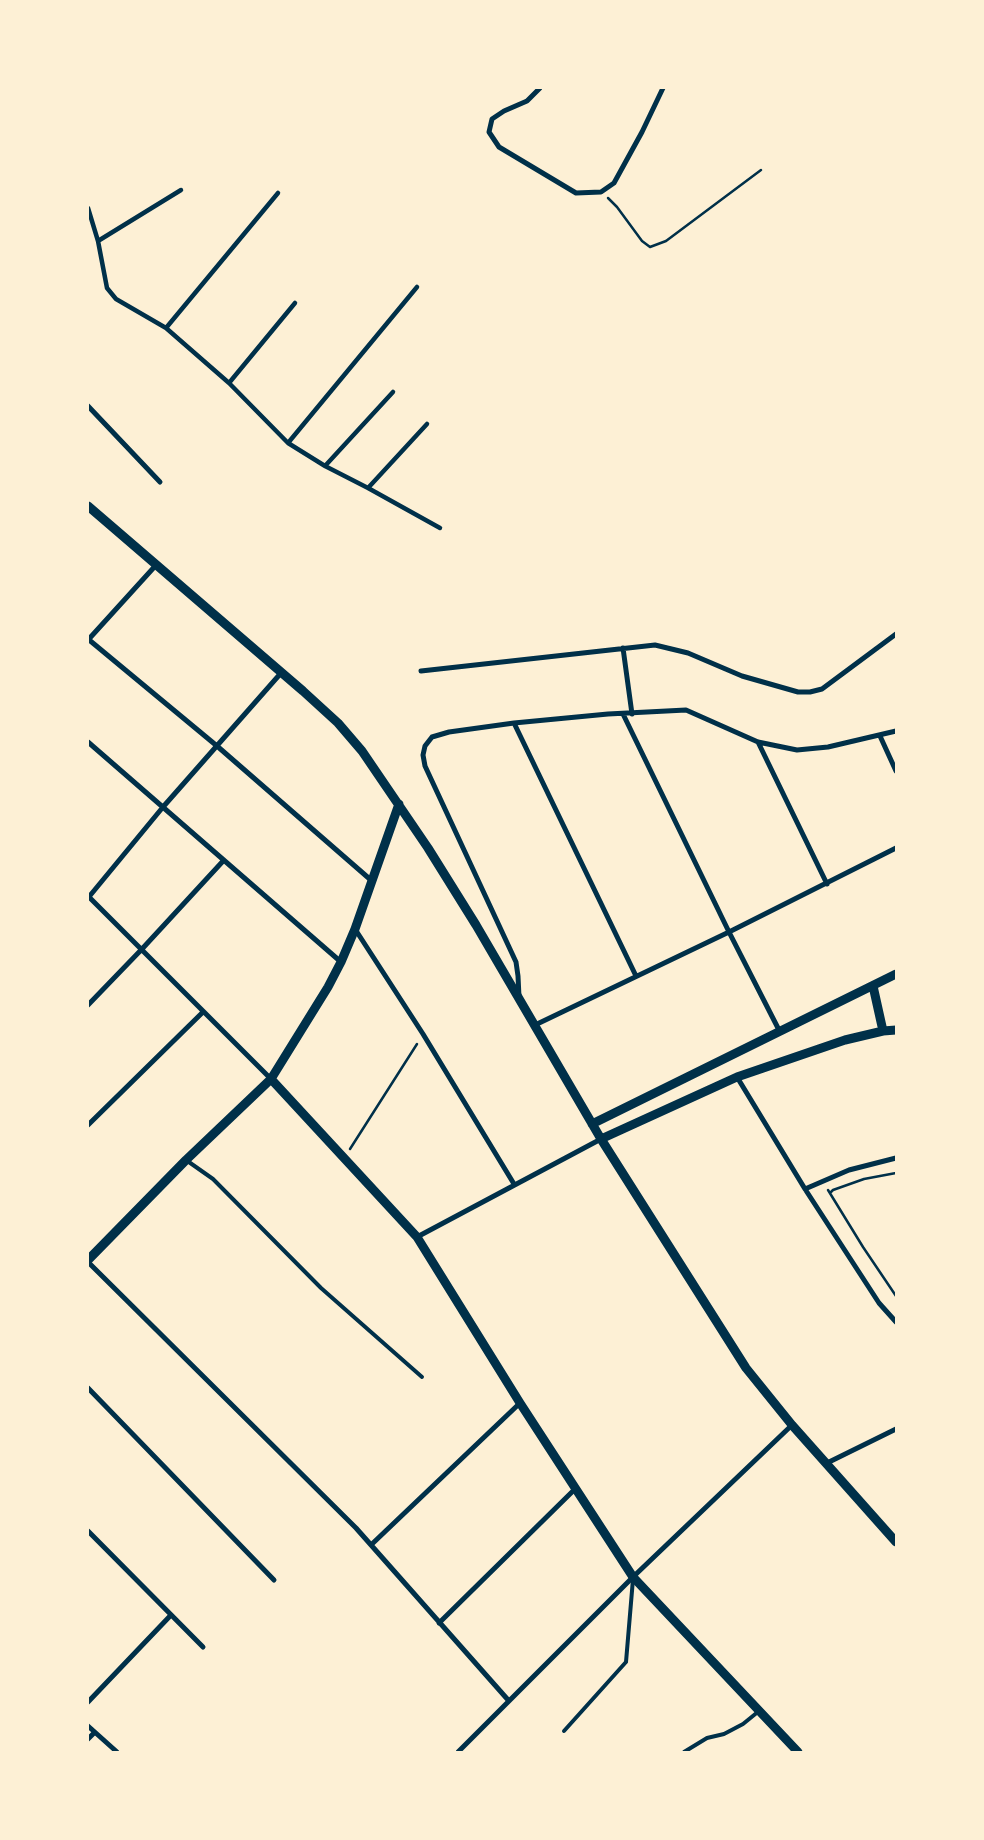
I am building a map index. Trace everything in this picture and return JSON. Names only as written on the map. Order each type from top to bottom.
[{"type":"street","points":[[540,88],[527,101],[492,119],[489,132],[499,147],[576,193],[601,192],[614,183],[642,132],[663,88]]},
{"type":"street","points":[[98,242],[181,190]]},
{"type":"street","points":[[166,328],[278,193]]},
{"type":"street","points":[[88,208],[98,242],[107,288],[116,299],[166,328],[230,383],[288,443],[325,466],[440,528]]},
{"type":"street","points":[[288,443],[417,287]]},
{"type":"street","points":[[230,383],[295,303]]},
{"type":"street","points":[[325,466],[393,392]]},
{"type":"street","points":[[88,406],[160,482]]},
{"type":"street","points":[[368,488],[426,424]]},
{"type":"street","points":[[88,506],[326,711],[350,736],[374,766],[476,925],[601,1139],[746,1368],[792,1426],[896,1542]]},
{"type":"street","points":[[157,564],[88,639],[216,746],[372,881]]},
{"type":"street","points":[[421,671],[655,645],[688,653],[742,676],[798,692],[822,688],[896,634]]},
{"type":"street","points":[[623,648],[632,714]]},
{"type":"street","points":[[281,673],[216,746],[88,897],[271,1079],[417,1237],[575,1489],[633,1577],[798,1752]]},
{"type":"street","points":[[519,997],[516,962],[424,766],[423,755],[425,746],[432,737],[449,732],[514,723],[608,714],[686,710],[758,742],[797,750],[828,747],[880,736],[896,730]]},
{"type":"street","points":[[623,714],[780,1032]]},
{"type":"street","points":[[514,723],[636,976]]},
{"type":"street","points":[[880,736],[896,771]]},
{"type":"street","points":[[88,742],[341,962]]},
{"type":"street","points":[[758,742],[828,884]]},
{"type":"street","points":[[399,804],[355,929],[341,962],[328,987],[271,1079],[186,1160],[88,1261],[372,1544],[439,1624],[509,1701]]},
{"type":"street","points":[[535,1025],[828,884],[896,848]]},
{"type":"street","points":[[88,1005],[224,860]]},
{"type":"street","points":[[355,929],[423,1034],[514,1184]]},
{"type":"street","points":[[592,1124],[896,974]]},
{"type":"street","points":[[873,986],[883,1031]]},
{"type":"street","points":[[88,1125],[203,1012]]},
{"type":"street","points":[[417,1237],[601,1139],[737,1077],[845,1040],[883,1031],[896,1030]]},
{"type":"street","points":[[737,1077],[805,1189],[880,1303],[896,1322]]},
{"type":"street","points":[[805,1189],[850,1170],[896,1158]]},
{"type":"street","points":[[88,1388],[274,1580]]},
{"type":"street","points":[[372,1544],[520,1402]]},
{"type":"street","points":[[458,1752],[633,1577],[792,1426]]},
{"type":"street","points":[[826,1463],[896,1429]]},
{"type":"street","points":[[439,1624],[575,1489]]},
{"type":"street","points":[[88,1532],[203,1647]]},
{"type":"street","points":[[88,1702],[171,1615]]},
{"type":"street","points":[[88,1726],[117,1752]]},
{"type":"street","points":[[88,1739],[94,1733]]},
{"type":"lane","points":[[186,1160],[213,1179],[321,1288],[422,1377]]},
{"type":"lane","points":[[564,1731],[626,1662],[633,1577]]},
{"type":"lane","points":[[684,1752],[707,1738],[724,1734],[743,1724],[759,1710]]},
{"type":"path","points":[[601,192],[617,207],[642,241],[650,247],[666,241],[762,170]]},
{"type":"path","points":[[344,1159],[423,1034]]},
{"type":"path","points":[[830,1193],[833,1190],[864,1179],[896,1173]]},
{"type":"path","points":[[823,1182],[896,1296]]}]
